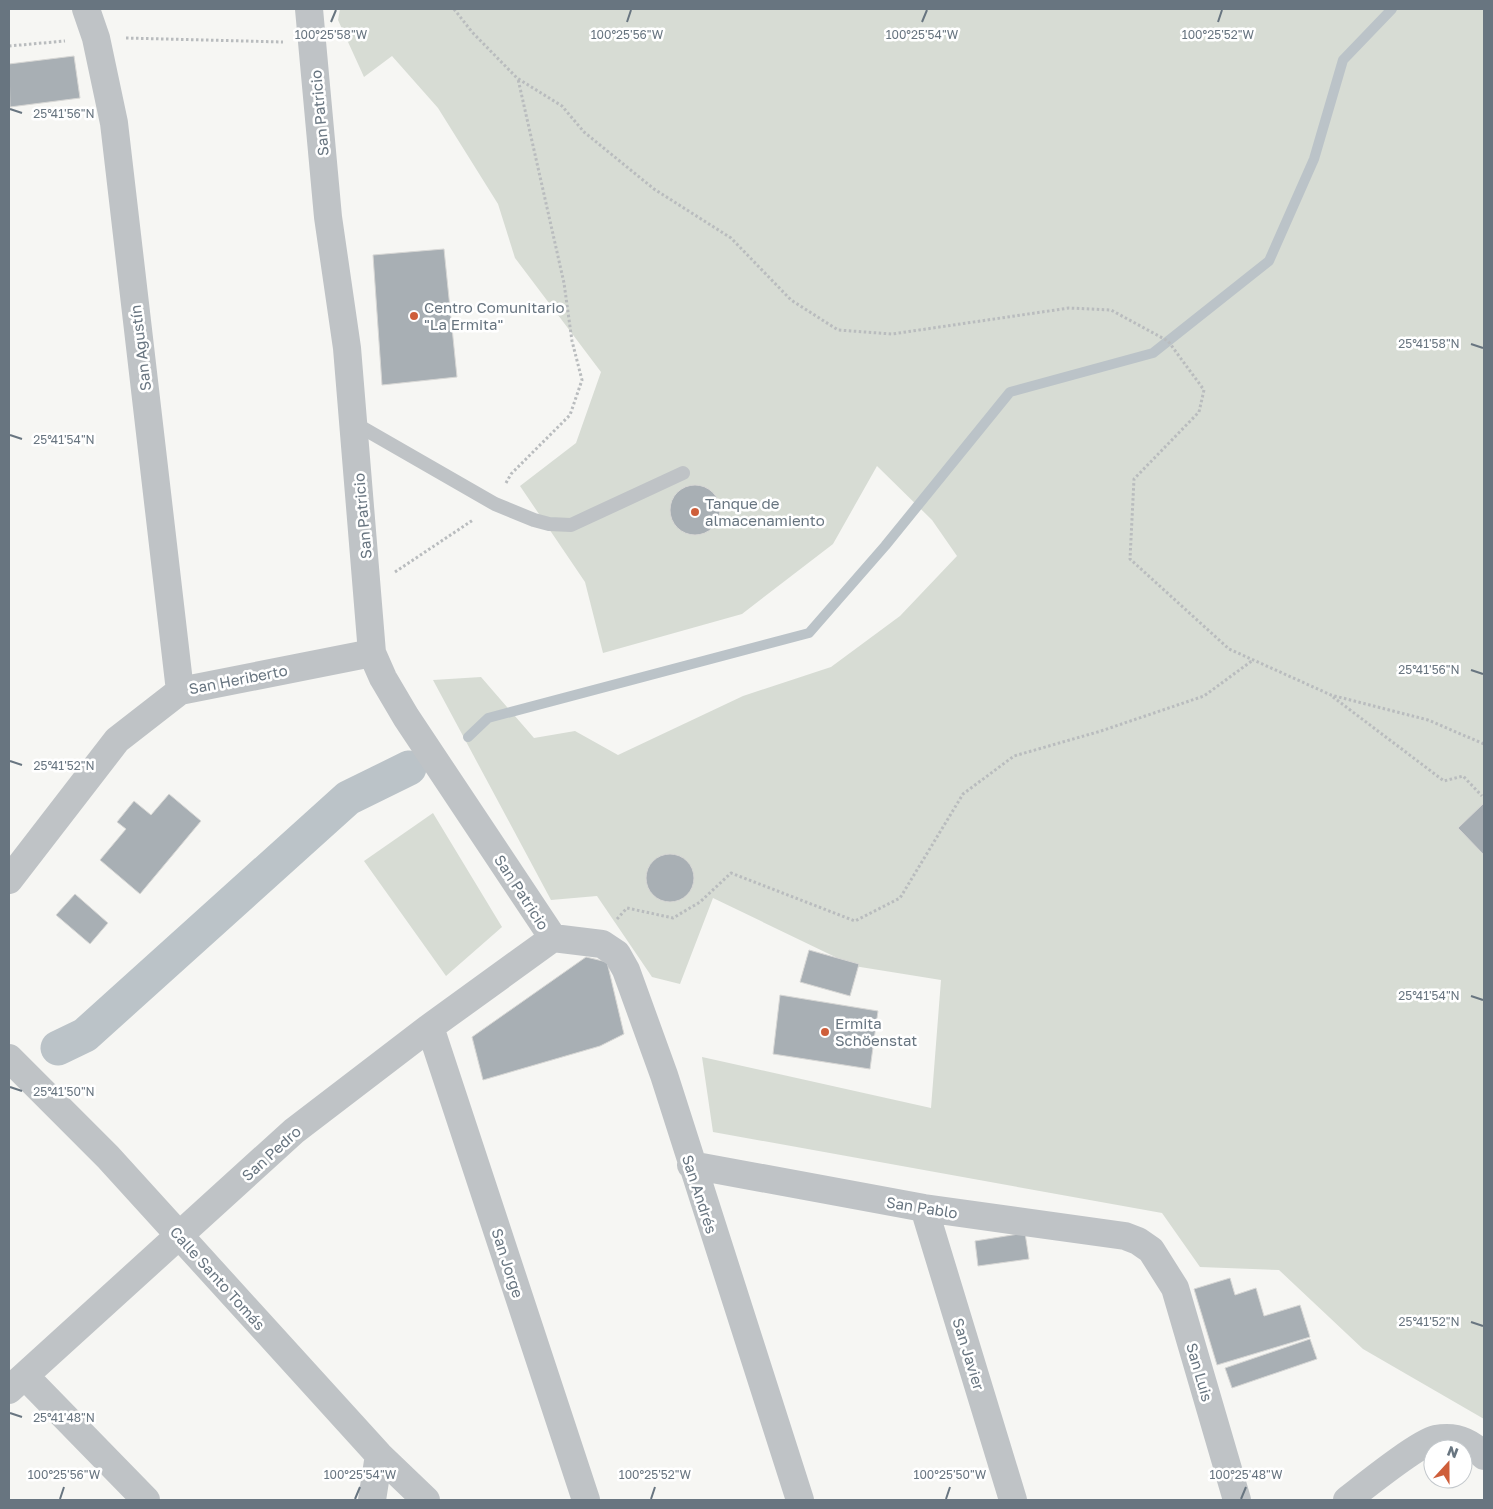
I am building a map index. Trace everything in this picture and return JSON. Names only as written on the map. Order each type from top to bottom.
[{"type":"street","name":"San Agustín","points":[[86,9],[96,38],[114,123],[180,691]]},
{"type":"street","name":"San Patricio","points":[[309,9],[328,217],[354,423],[368,591],[368,628],[372,653],[383,678],[406,717],[552,938]]},
{"type":"street","name":"San Heriberto","points":[[9,880],[117,740],[180,691],[372,653]]},
{"type":"street","points":[[552,938],[602,944]]},
{"type":"street","name":"San Pedro","points":[[17,1383],[294,1132],[430,1027],[552,938]]},
{"type":"street","name":"San Andrés","points":[[602,944],[617,954],[626,970],[661,1066],[691,1165],[800,1500]]},
{"type":"street","name":"San Jorge","points":[[430,1027],[586,1500]]},
{"type":"street","name":"Calle Santo Tomás","points":[[9,1058],[108,1158],[379,1455],[426,1500]]},
{"type":"street","name":"San Pablo","points":[[691,1165],[924,1208],[1119,1235],[1138,1241],[1151,1250]]},
{"type":"street","name":"San Javier","points":[[924,1208],[1014,1500]]},
{"type":"street","name":"San Luis","points":[[1151,1250],[1175,1288],[1237,1500]]},
{"type":"street","points":[[17,1383],[146,1500]]},
{"type":"street","points":[[1347,1500],[1418,1448],[1435,1439],[1452,1438],[1479,1450]]},
{"type":"street","points":[[372,1500],[379,1455]]},
{"type":"lane","points":[[354,423],[496,504],[534,520],[549,524],[571,525],[683,473]]},
{"type":"path","points":[[454,9],[472,32],[518,78],[562,106],[584,132],[654,189],[731,238],[791,300],[838,330],[892,334],[1069,308],[1111,310],[1168,341],[1204,390],[1199,412],[1134,479],[1130,559],[1230,649],[1331,695],[1428,720],[1484,744]]},
{"type":"path","points":[[9,46],[96,38],[313,43]]},
{"type":"path","points":[[368,591],[496,504],[511,474],[570,415],[582,380],[572,341],[564,283],[518,78]]},
{"type":"path","points":[[602,944],[627,908],[672,918],[700,902],[731,873],[854,920],[900,898],[963,794],[1014,756],[1101,731],[1204,696],[1253,660]]},
{"type":"path","points":[[1331,695],[1444,781],[1463,776],[1482,796]]},
{"type":"shaded area","points":[[340,9],[1484,9],[1484,1419],[1363,1349],[1279,1270],[1200,1267],[1162,1213],[713,1132],[702,1057],[931,1108],[941,980],[854,966],[713,898],[680,984],[652,977],[597,896],[551,900],[433,680],[481,677],[534,738],[575,731],[618,755],[743,696],[831,667],[900,616],[957,556],[932,520],[877,466],[833,544],[742,614],[603,653],[585,582],[520,486],[576,443],[601,372],[515,258],[498,204],[438,108],[392,56],[364,77],[338,20]]},
{"type":"shaded area","points":[[433,813],[502,927],[446,976],[364,861]]},
{"type":"building","points":[[74,56],[80,98],[10,107],[9,64]]},
{"type":"building","name":"Centro Comunitario \"La Ermita\"","points":[[444,249],[457,377],[382,385],[373,255]]},
{"type":"building","name":"Tanque de almacenamiento","points":[[690,485],[700,485],[713,492],[720,505],[720,515],[713,528],[700,535],[690,535],[681,531],[674,524],[670,515],[670,505],[674,496],[681,489]]},
{"type":"building","points":[[169,794],[201,821],[140,894],[100,860],[126,829],[117,822],[134,801],[151,815]]},
{"type":"building","points":[[1484,803],[1484,855],[1458,828]]},
{"type":"building","points":[[665,854],[675,854],[687,861],[694,873],[694,883],[687,895],[675,902],[665,902],[657,898],[650,891],[646,883],[646,873],[650,865],[657,858]]},
{"type":"building","points":[[75,894],[108,923],[90,944],[56,915]]},
{"type":"building","points":[[809,950],[859,964],[850,996],[800,982]]},
{"type":"building","points":[[586,957],[607,962],[624,1034],[600,1046],[483,1080],[472,1037]]},
{"type":"building","name":"Ermita Schöenstat","points":[[780,995],[878,1011],[870,1069],[773,1054]]},
{"type":"building","points":[[1025,1233],[1029,1259],[978,1266],[975,1241]]},
{"type":"building","points":[[1230,1278],[1235,1295],[1256,1288],[1264,1316],[1300,1305],[1310,1337],[1217,1365],[1194,1289]]},
{"type":"building","points":[[1310,1339],[1317,1359],[1232,1388],[1225,1368]]},
{"type":"waterway","points":[[468,737],[488,718],[809,633],[885,546],[1010,392],[1153,353],[1269,261],[1314,159],[1343,60],[1392,9]]},
{"type":"waterway","points":[[58,1048],[85,1035],[348,798],[409,768]]},
{"type":"place","name":"Centro Comunitario \"La Ermita\"","points":[[414,316]]},
{"type":"place","name":"Tanque de almacenamiento","points":[[695,512]]},
{"type":"place","name":"Ermita Schöenstat","points":[[825,1032]]}]
